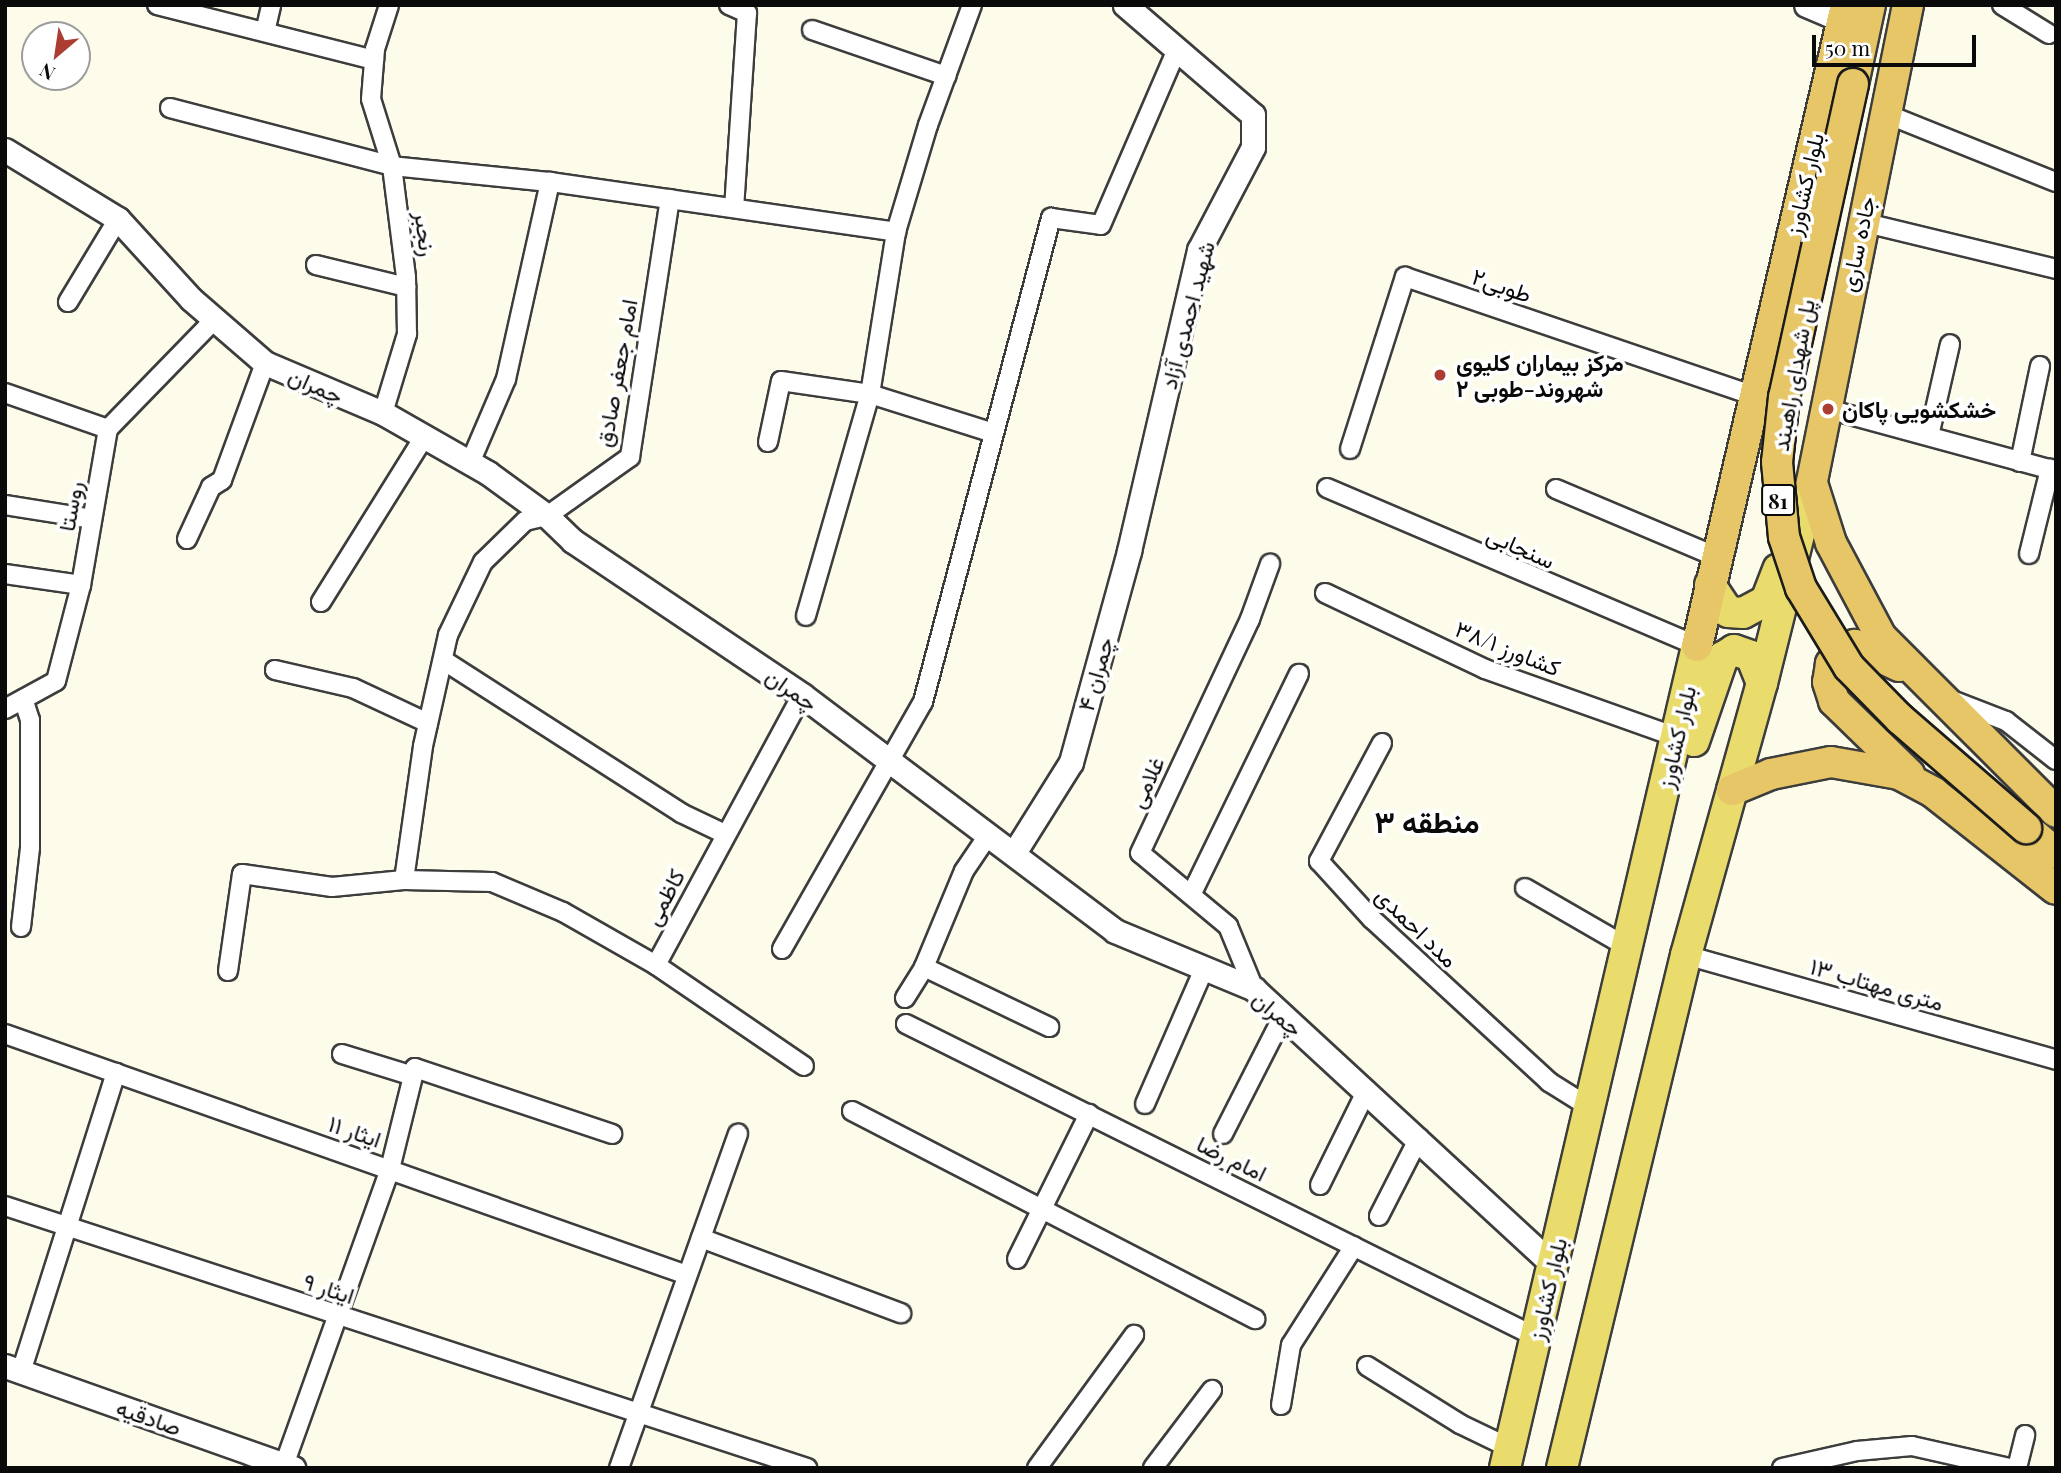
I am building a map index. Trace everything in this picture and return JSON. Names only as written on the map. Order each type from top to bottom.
[{"type":"highway","name":"پل شهدای راهبند","points":[[1870,5],[1784,397],[1777,462],[1784,537],[1801,588],[1849,667],[1918,735],[2025,828],[2053,879]]},
{"type":"highway","name":"جاده ساری","points":[[1812,484],[1824,408],[1908,5]]},
{"type":"highway","name":"بلوار کشاورز","points":[[1697,646],[1844,13]]},
{"type":"highway","name":"81","points":[[1812,484],[1854,591],[1881,637],[1923,684],[2056,813]]},
{"type":"highway","points":[[1923,684],[1855,645],[1840,651],[1831,664],[1828,682],[1834,701],[1896,765],[2053,879]]},
{"type":"highway","points":[[1732,790],[1771,774],[1842,762],[1899,774],[1934,793]]},
{"type":"main road","points":[[1714,571],[1728,612],[1756,610],[1766,601],[1812,484]]},
{"type":"main road","points":[[1562,1468],[1686,955],[1762,683],[1812,484]]},
{"type":"main road","name":"بلوار کشاورز","points":[[1507,1458],[1697,646]]},
{"type":"main road","points":[[1646,869],[1673,811],[1723,657],[1734,650],[1751,656],[1762,683]]},
{"type":"street","points":[[157,5],[374,60]]},
{"type":"street","points":[[265,33],[271,5]]},
{"type":"street","name":"رنجبر","points":[[383,414],[407,334],[407,287],[392,166],[370,99],[374,60],[389,5]]},
{"type":"street","points":[[729,5],[747,13],[734,208]]},
{"type":"street","points":[[806,616],[870,394],[897,232],[946,76],[972,5]]},
{"type":"street","name":"شهید احمدی آزاد","points":[[1125,5],[1252,115],[1252,147],[1199,250],[1145,481]]},
{"type":"street","points":[[1806,5],[1844,13]]},
{"type":"street","points":[[2002,5],[2049,34]]},
{"type":"street","points":[[812,30],[946,76]]},
{"type":"street","points":[[782,949],[892,762],[923,702],[1051,218],[1101,225],[1177,49]]},
{"type":"street","points":[[170,108],[392,166],[550,182],[897,232]]},
{"type":"street","points":[[1884,113],[2056,182]]},
{"type":"street","name":"چمران","points":[[5,150],[118,219],[214,321],[265,363],[383,414],[470,463],[547,516],[573,541],[802,695],[1115,931],[1254,989],[1367,1090],[1553,1265]]},
{"type":"street","points":[[470,463],[506,379],[550,182]]},
{"type":"street","name":"امام جعفر صادق","points":[[404,880],[428,723],[448,635],[483,562],[525,522],[547,516],[631,457],[670,199]]},
{"type":"street","points":[[68,302],[118,219]]},
{"type":"street","points":[[1862,222],[2056,269]]},
{"type":"street","points":[[316,265],[407,287]]},
{"type":"street","name":"طوبی۲","points":[[1350,449],[1405,277],[1754,396]]},
{"type":"street","points":[[5,393],[108,429],[214,321]]},
{"type":"street","points":[[1929,436],[1951,344]]},
{"type":"street","points":[[187,539],[211,487],[222,480],[265,363]]},
{"type":"street","points":[[2020,462],[2040,366]]},
{"type":"street","points":[[768,442],[781,381],[870,394],[994,433]]},
{"type":"street","points":[[1824,408],[2053,470],[2029,554]]},
{"type":"street","name":"روستا","points":[[5,709],[56,681],[81,585],[108,429]]},
{"type":"street","points":[[321,602],[424,437]]},
{"type":"street","name":"چمران ۴","points":[[1014,853],[1071,762],[1145,481]]},
{"type":"street","name":"سنجابی","points":[[1327,488],[1697,646]]},
{"type":"street","points":[[1556,488],[1714,571]]},
{"type":"street","points":[[5,505],[92,519]]},
{"type":"street","name":"غلامی","points":[[1254,989],[1228,926],[1192,893],[1140,853],[1250,619],[1270,564]]},
{"type":"street","points":[[5,574],[81,585]]},
{"type":"street","name":"کشاورز ۳۸/۱","points":[[1325,593],[1485,669],[1676,737]]},
{"type":"street","points":[[443,660],[681,813],[725,834]]},
{"type":"street","points":[[275,670],[353,688],[428,723]]},
{"type":"street","points":[[1192,893],[1299,674]]},
{"type":"street","points":[[1923,684],[2006,721],[2056,760]]},
{"type":"street","name":"کاظمی","points":[[656,965],[802,695]]},
{"type":"street","points":[[21,927],[30,848],[30,720],[23,699]]},
{"type":"street","name":"مدد احمدی","points":[[1382,743],[1319,861],[1371,919],[1549,1082],[1589,1107]]},
{"type":"street","points":[[905,998],[924,967],[964,872],[989,834]]},
{"type":"street","points":[[228,971],[242,874],[332,887],[404,880],[492,883],[562,912],[656,965],[804,1066]]},
{"type":"street","points":[[1525,888],[1627,947]]},
{"type":"street","name":"۱۳ متری مهتاب","points":[[1686,955],[2056,1060]]},
{"type":"street","points":[[924,967],[1049,1027]]},
{"type":"street","points":[[1144,1104],[1205,969]]},
{"type":"street","points":[[1223,1134],[1283,1016]]},
{"type":"street","name":"امام رضا","points":[[906,1024],[1536,1337]]},
{"type":"street","name":"ایثار ۱۱","points":[[5,1034],[687,1275]]},
{"type":"street","points":[[342,1054],[413,1076]]},
{"type":"street","points":[[287,1467],[390,1169],[415,1068],[612,1134]]},
{"type":"street","points":[[13,1369],[67,1227],[116,1073]]},
{"type":"street","points":[[1320,1185],[1367,1090]]},
{"type":"street","points":[[852,1111],[1255,1319]]},
{"type":"street","points":[[1017,1259],[1089,1114]]},
{"type":"street","points":[[619,1468],[737,1134]]},
{"type":"street","points":[[1379,1216],[1419,1138]]},
{"type":"street","name":"ایثار ۹","points":[[5,1206],[337,1317],[807,1468]]},
{"type":"street","points":[[701,1238],[901,1313]]},
{"type":"street","points":[[1281,1405],[1291,1345],[1354,1246]]},
{"type":"street","points":[[1037,1468],[1134,1335]]},
{"type":"street","points":[[1367,1366],[1460,1424],[1507,1458]]},
{"type":"street","name":"صادقیه","points":[[13,1369],[287,1467]]},
{"type":"street","points":[[1153,1468],[1212,1390]]},
{"type":"street","points":[[2017,1468],[2025,1435]]},
{"type":"street","points":[[1782,1468],[1857,1451],[1912,1446],[2010,1468]]},
{"type":"place","name":"مرکز بیماران کلیوی شهروند-طوبی ۲","points":[[1440,375]]},
{"type":"place","name":"خشکشویی پاکان","points":[[1828,409]]},
{"type":"district","name":"منطقه ۳","points":[[1427,821]]}]
